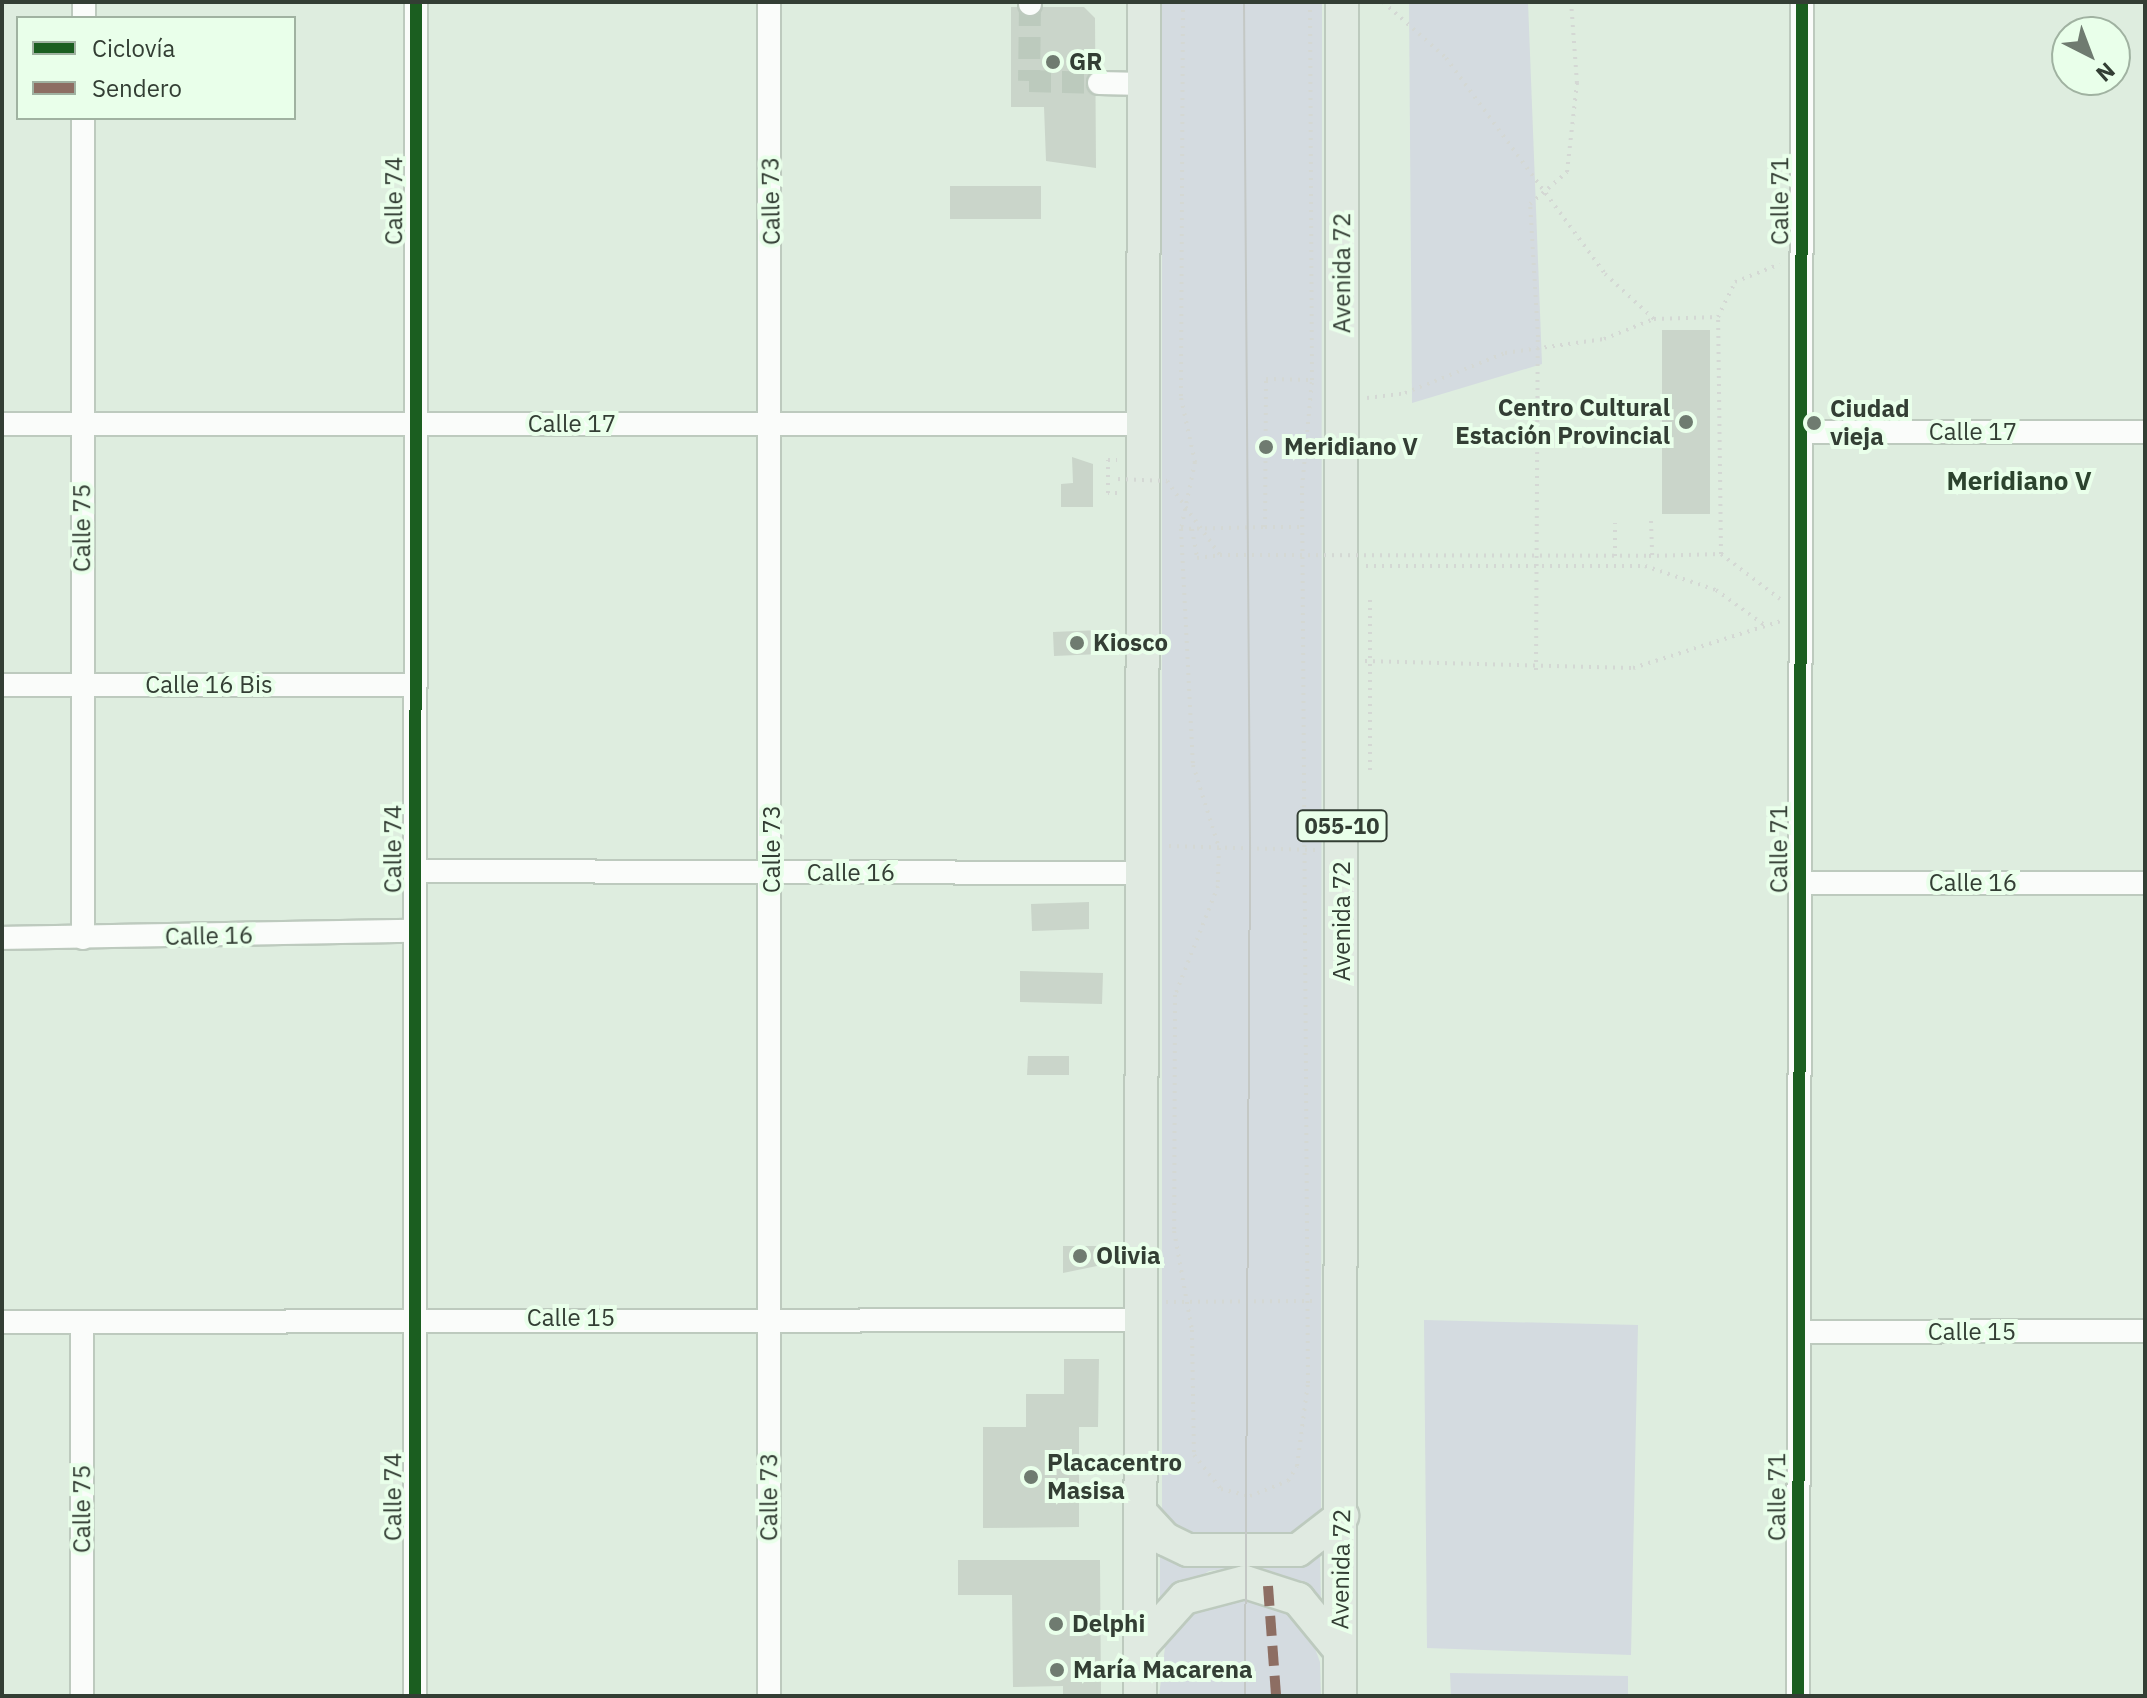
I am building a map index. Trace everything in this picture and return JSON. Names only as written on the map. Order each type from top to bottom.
[{"type":"highway","points":[[1140,1696],[1144,2]]},
{"type":"highway","name":"Avenida 72","points":[[1340,1696],[1342,2]]},
{"type":"highway","points":[[1140,1512],[1165,1539],[1188,1550],[1298,1550],[1342,1516]]},
{"type":"highway","points":[[1140,1647],[1184,1598],[1245,1582],[1298,1599],[1339,1649]]},
{"type":"street","name":"Calle 74","points":[[415,1696],[416,2]]},
{"type":"street","name":"Calle 73","points":[[769,2],[773,425],[769,1696]]},
{"type":"street","name":"Calle 71","points":[[1798,1696],[1802,2]]},
{"type":"street","points":[[1099,83],[1144,84]]},
{"type":"street","name":"Calle 75","points":[[83,120],[83,938]]},
{"type":"street","name":"Calle 17","points":[[2,424],[1143,424]]},
{"type":"street","name":"Calle 17","points":[[1802,432],[2145,432]]},
{"type":"street","name":"Calle 16 Bis","points":[[2,685],[415,685]]},
{"type":"street","name":"Calle 16","points":[[415,871],[772,873],[1142,859]]},
{"type":"street","name":"Calle 16","points":[[1800,883],[2145,883]]},
{"type":"street","name":"Calle 16","points":[[2,938],[415,931]]},
{"type":"street","name":"Calle 15","points":[[2,1322],[1141,1312]]},
{"type":"street","name":"Calle 75","points":[[82,1323],[82,1696]]},
{"type":"street","name":"Calle 15","points":[[1799,1332],[2145,1331]]},
{"type":"path","points":[[1183,2],[1181,398],[1195,462],[1181,529],[1193,765],[1219,848],[1218,886],[1175,995],[1174,1231],[1190,1302],[1194,1455],[1221,1489],[1250,1496],[1288,1481],[1297,1466],[1307,1301],[1305,527],[1312,380],[1310,2]]},
{"type":"path","points":[[1383,2],[1446,58],[1542,193],[1605,274],[1654,319]]},
{"type":"path","points":[[1536,670],[1533,566],[1538,346],[1530,204],[1567,172],[1577,83],[1571,2]]},
{"type":"path","points":[[1721,554],[1718,317],[1735,282],[1802,258]]},
{"type":"path","points":[[1265,527],[1263,440],[1266,379],[1312,380],[1342,397],[1405,393],[1538,346],[1604,339],[1654,319],[1718,317]]},
{"type":"path","points":[[1118,479],[1167,481],[1218,556]]},
{"type":"path","points":[[1651,521],[1651,556]]},
{"type":"path","points":[[1615,523],[1615,554]]},
{"type":"path","points":[[1181,529],[1305,527]]},
{"type":"path","points":[[1192,529],[1197,558],[1721,554],[1801,615]]},
{"type":"path","points":[[1307,568],[1645,566],[1716,590],[1766,626]]},
{"type":"path","points":[[1342,661],[1536,670],[1633,668],[1801,615]]},
{"type":"path","points":[[1142,859],[1219,848],[1306,851],[1342,848]]},
{"type":"path","points":[[1141,1312],[1190,1302],[1342,1299]]},
{"type":"shaded area","points":[[1162,2],[1322,2],[1321,1513],[1305,1536],[1184,1539],[1162,1517]]},
{"type":"shaded area","points":[[1409,2],[1528,2],[1542,364],[1412,403]]},
{"type":"shaded area","points":[[1424,1320],[1638,1325],[1631,1655],[1427,1648]]},
{"type":"shaded area","points":[[1160,1550],[1320,1550],[1321,1604],[1274,1572],[1239,1567],[1209,1571],[1160,1601]]},
{"type":"shaded area","points":[[1227,1593],[1288,1608],[1309,1632],[1320,1662],[1321,1696],[1159,1696],[1166,1639],[1181,1618]]},
{"type":"shaded area","points":[[1450,1673],[1628,1676],[1628,1696],[1451,1696]]},
{"type":"building","name":"GR","points":[[1011,7],[1084,7],[1095,18],[1096,168],[1046,161],[1044,107],[1011,107]]},
{"type":"building","points":[[950,186],[1041,186],[1041,219],[950,219]]},
{"type":"building","name":"Centro Cultural Estación Provincial","points":[[1662,330],[1710,330],[1710,514],[1662,514]]},
{"type":"building","points":[[1072,457],[1093,464],[1093,507],[1061,507],[1061,484],[1073,483]]},
{"type":"building","name":"Kiosco","points":[[1100,630],[1100,654],[1054,656],[1053,632]]},
{"type":"building","points":[[1089,902],[1089,929],[1032,931],[1031,904]]},
{"type":"building","points":[[1020,971],[1103,973],[1102,1004],[1020,1002]]},
{"type":"building","points":[[1028,1056],[1069,1056],[1069,1075],[1027,1075]]},
{"type":"building","name":"Olivia","points":[[1063,1246],[1097,1246],[1097,1266],[1063,1273]]},
{"type":"building","name":"Placacentro Masisa","points":[[1064,1359],[1099,1359],[1098,1427],[1079,1427],[1079,1527],[983,1528],[983,1427],[1026,1427],[1026,1394],[1064,1394]]},
{"type":"building","name":"Delphi","points":[[958,1560],[1100,1560],[1101,1696],[1063,1696],[1063,1686],[1013,1687],[1012,1595],[958,1595]]},
{"type":"tunnel","points":[[1030,4],[1029,81],[1099,83]]},
{"type":"tram line","points":[[1244,2],[1250,849],[1245,1696]]},
{"type":"marked path","points":[[1268,1586],[1276,1696]]},
{"type":"cycle path","points":[[415,1696],[416,2]]},
{"type":"cycle path","points":[[1798,1696],[1802,2]]},
{"type":"place","name":"GR","points":[[1053,62]]},
{"type":"place","name":"Centro Cultural Estación Provincial","points":[[1686,422]]},
{"type":"place","name":"Ciudad vieja","points":[[1814,423]]},
{"type":"place","name":"Meridiano V","points":[[1266,447]]},
{"type":"place","name":"Kiosco","points":[[1077,643]]},
{"type":"place","name":"Olivia","points":[[1080,1256]]},
{"type":"place","name":"Placacentro Masisa","points":[[1031,1477]]},
{"type":"place","name":"Delphi","points":[[1056,1624]]},
{"type":"place","name":"María Macarena","points":[[1057,1670]]},
{"type":"district","name":"Meridiano V","points":[[2019,481]]}]
